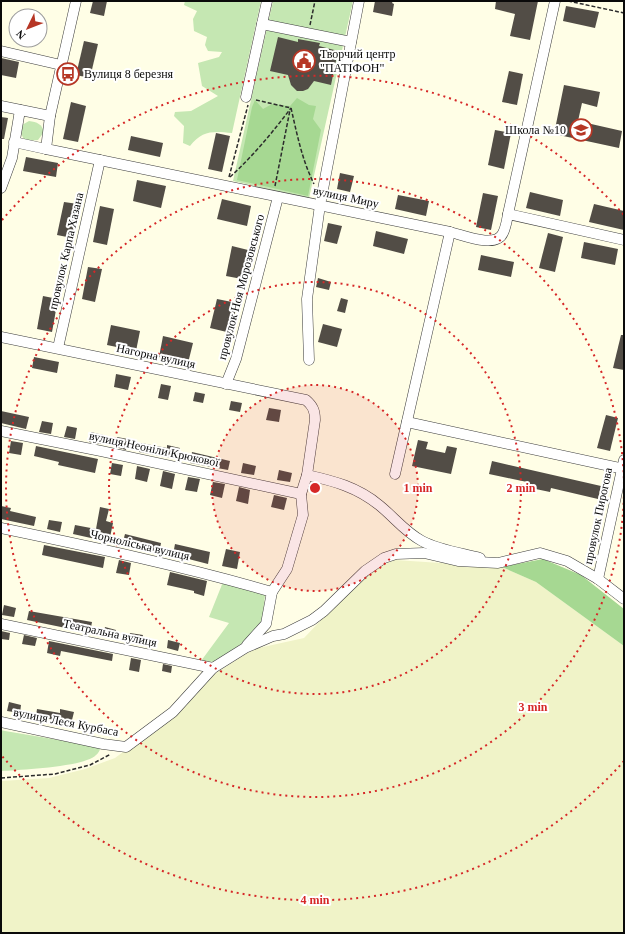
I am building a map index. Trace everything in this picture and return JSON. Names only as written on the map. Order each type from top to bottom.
[{"type":"street","points":[[46,148],[50,116],[76,1]]},
{"type":"street","points":[[246,97],[266,1]]},
{"type":"street","points":[[309,360],[307,299],[320,202],[359,1]]},
{"type":"street","name":"вулиця Миру","points":[[14,142],[100,160],[228,182],[276,196],[320,202],[486,241],[494,240],[503,233],[508,214],[555,1]]},
{"type":"street","points":[[262,24],[351,42]]},
{"type":"street","points":[[1,51],[61,65]]},
{"type":"street","points":[[1,106],[50,116]]},
{"type":"street","points":[[1,188],[12,158],[20,110]]},
{"type":"street","name":"провулок Карпа Хазана","points":[[58,348],[100,160]]},
{"type":"street","name":"провулок Ноя Морозовського","points":[[226,384],[236,359],[276,196]]},
{"type":"street","points":[[508,214],[624,240]]},
{"type":"street","points":[[395,474],[450,232]]},
{"type":"street","name":"Нагорна вулиця","points":[[1,337],[306,400],[315,412],[307,475]]},
{"type":"street","points":[[407,422],[623,466]]},
{"type":"street","name":"вулиця Неоніли Крюкової","points":[[1,431],[301,494]]},
{"type":"street","name":"провулок Пирогова","points":[[598,579],[623,466]]},
{"type":"street","points":[[244,648],[266,624],[272,592],[286,569],[303,515],[301,494],[307,475],[337,482],[357,490],[380,506],[412,535],[435,547],[498,563]]},
{"type":"street","name":"Чорноліська вулиця","points":[[1,528],[140,557],[232,580],[272,592]]},
{"type":"street","points":[[126,747],[172,712],[213,668],[244,648],[273,636],[297,629],[312,620],[324,611],[365,571],[384,558],[396,554],[424,553],[458,561],[498,563],[540,553],[567,561],[598,579],[624,599]]},
{"type":"street","name":"Театральна вулиця","points":[[1,624],[213,668]]},
{"type":"street","points":[[266,624],[269,631],[279,635]]},
{"type":"street","name":"вулиця Леся Курбаса","points":[[1,722],[103,744],[126,747]]},
{"type":"path","points":[[308,33],[315,1]]},
{"type":"path","points":[[568,1],[624,13]]},
{"type":"path","points":[[228,182],[248,105],[246,97],[291,108]]},
{"type":"path","points":[[291,108],[298,141],[320,202]]},
{"type":"path","points":[[228,182],[272,133],[291,108]]},
{"type":"path","points":[[276,196],[291,108]]},
{"type":"path","points":[[1,778],[55,774],[90,765],[126,747]]},
{"type":"green space","points":[[185,1],[261,1],[232,133],[214,132],[204,134],[190,146],[183,143],[184,126],[174,116],[175,112],[191,111],[218,96],[202,86],[198,63],[219,57],[222,52],[208,51],[205,45],[207,37],[194,31],[193,19],[197,11],[184,5]]},
{"type":"green space","points":[[273,1],[353,1],[309,198],[233,181]]},
{"type":"green space","points":[[297,98],[309,105],[316,106],[313,119],[321,130],[308,196],[237,180],[252,107],[255,100],[263,109],[272,104],[290,106]]},
{"type":"green space","points":[[29,121],[39,124],[43,129],[44,132],[38,140],[26,141],[22,136],[22,125]]},
{"type":"green space","points":[[543,559],[581,575],[624,609],[624,646],[536,582],[502,567]]},
{"type":"green space","points":[[395,560],[502,567],[536,582],[624,646],[624,933],[1,933],[1,781],[49,778],[85,769],[115,758],[174,714],[213,675],[254,649],[304,638],[368,571]]},
{"type":"green space","points":[[223,582],[265,595],[262,623],[241,644],[216,662],[201,661],[229,623],[209,617]]},
{"type":"green space","points":[[1,730],[101,747],[97,754],[89,759],[79,762],[51,767],[1,771]]},
{"type":"building","points":[[93,1],[107,1],[104,16],[90,13]]},
{"type":"building","points":[[375,1],[393,1],[392,16],[373,12]]},
{"type":"building","points":[[496,1],[538,1],[530,40],[510,36],[515,14],[495,9]]},
{"type":"building","points":[[566,6],[599,12],[595,28],[563,21]]},
{"type":"building","name":"Творчий центр \"ПАТІФОН\"","points":[[278,37],[298,42],[298,39],[320,43],[319,46],[338,51],[331,85],[314,81],[308,89],[297,91],[291,85],[288,75],[270,71]]},
{"type":"building","points":[[84,41],[98,44],[90,78],[76,75]]},
{"type":"building","points":[[1,58],[19,62],[16,78],[1,75]]},
{"type":"building","points":[[509,71],[523,74],[517,105],[502,102]]},
{"type":"building","points":[[564,85],[600,92],[597,107],[582,103],[578,121],[622,131],[619,148],[554,134]]},
{"type":"building","points":[[71,102],[86,106],[78,142],[63,139]]},
{"type":"building","points":[[1,117],[8,118],[4,139],[1,139]]},
{"type":"building","points":[[495,130],[511,133],[504,169],[488,165]]},
{"type":"building","points":[[216,133],[230,136],[222,172],[208,169]]},
{"type":"building","points":[[131,136],[163,143],[160,157],[128,150]]},
{"type":"building","points":[[26,157],[58,163],[56,177],[23,171]]},
{"type":"building","points":[[340,173],[354,176],[350,192],[337,189]]},
{"type":"building","points":[[137,180],[166,186],[161,208],[133,201]]},
{"type":"building","points":[[530,192],[563,200],[560,216],[526,208]]},
{"type":"building","points":[[483,193],[498,196],[491,230],[476,227]]},
{"type":"building","points":[[398,195],[429,201],[426,216],[395,209]]},
{"type":"building","points":[[222,199],[251,206],[247,226],[217,219]]},
{"type":"building","points":[[64,202],[78,204],[72,238],[57,235]]},
{"type":"building","points":[[594,204],[624,211],[624,230],[589,222]]},
{"type":"building","points":[[100,206],[114,209],[107,245],[93,242]]},
{"type":"building","points":[[328,223],[342,226],[337,244],[324,241]]},
{"type":"building","points":[[376,231],[408,239],[404,254],[373,246]]},
{"type":"building","points":[[548,233],[563,237],[555,272],[539,268]]},
{"type":"building","points":[[584,242],[618,249],[615,265],[581,258]]},
{"type":"building","points":[[232,246],[248,250],[242,279],[226,276]]},
{"type":"building","points":[[481,255],[514,262],[511,277],[478,270]]},
{"type":"building","points":[[88,267],[102,269],[95,302],[82,299]]},
{"type":"building","points":[[318,278],[331,282],[329,290],[316,287]]},
{"type":"building","points":[[43,296],[58,299],[52,332],[37,329]]},
{"type":"building","points":[[341,298],[348,300],[345,313],[337,311]]},
{"type":"building","points":[[217,299],[237,303],[231,333],[210,328]]},
{"type":"building","points":[[323,324],[342,329],[337,347],[318,342]]},
{"type":"building","points":[[111,325],[140,331],[136,351],[107,345]]},
{"type":"building","points":[[621,335],[624,335],[624,370],[613,368]]},
{"type":"building","points":[[163,336],[193,343],[188,363],[159,357]]},
{"type":"building","points":[[34,357],[59,362],[57,373],[32,368]]},
{"type":"building","points":[[116,374],[131,377],[128,390],[114,387]]},
{"type":"building","points":[[161,384],[171,386],[168,400],[158,398]]},
{"type":"building","points":[[195,392],[205,394],[203,403],[193,401]]},
{"type":"building","points":[[231,401],[242,403],[240,412],[229,410]]},
{"type":"building","points":[[269,408],[281,410],[279,422],[266,420]]},
{"type":"building","points":[[1,411],[29,417],[26,429],[1,423]]},
{"type":"building","points":[[606,415],[618,418],[610,451],[597,448]]},
{"type":"building","points":[[42,421],[53,423],[51,434],[39,432]]},
{"type":"building","points":[[67,426],[77,428],[75,439],[64,437]]},
{"type":"building","points":[[91,432],[103,435],[101,444],[89,442]]},
{"type":"building","points":[[117,437],[128,439],[126,450],[115,447]]},
{"type":"building","points":[[418,440],[428,442],[426,449],[445,453],[447,446],[457,448],[451,474],[412,466]]},
{"type":"building","points":[[11,441],[23,443],[21,455],[9,453]]},
{"type":"building","points":[[141,443],[167,448],[167,445],[180,448],[177,459],[139,452]]},
{"type":"building","points":[[36,446],[98,459],[95,473],[58,465],[59,462],[34,456]]},
{"type":"building","points":[[192,452],[230,461],[228,470],[190,463]]},
{"type":"building","points":[[492,461],[601,486],[598,499],[551,488],[550,492],[526,487],[527,482],[489,474]]},
{"type":"building","points":[[112,463],[123,465],[121,476],[110,474]]},
{"type":"building","points":[[243,463],[256,466],[254,475],[241,473]]},
{"type":"building","points":[[137,466],[150,469],[147,482],[135,479]]},
{"type":"building","points":[[279,470],[292,473],[290,482],[277,480]]},
{"type":"building","points":[[163,471],[175,474],[172,489],[160,486]]},
{"type":"building","points":[[188,477],[200,479],[197,492],[185,490]]},
{"type":"building","points":[[213,482],[225,484],[222,498],[210,495]]},
{"type":"building","points":[[239,487],[250,490],[248,504],[236,501]]},
{"type":"building","points":[[274,495],[287,498],[284,510],[271,507]]},
{"type":"building","points":[[1,506],[11,508],[10,511],[36,517],[34,526],[1,519]]},
{"type":"building","points":[[100,507],[109,509],[106,521],[113,523],[109,542],[73,534],[75,525],[96,529]]},
{"type":"building","points":[[49,520],[62,522],[60,532],[47,529]]},
{"type":"building","points":[[125,534],[161,543],[159,553],[122,545]]},
{"type":"building","points":[[175,544],[210,552],[208,564],[173,555]]},
{"type":"building","points":[[44,545],[105,557],[103,568],[42,555]]},
{"type":"building","points":[[226,549],[240,552],[237,569],[222,566]]},
{"type":"building","points":[[119,560],[131,563],[129,575],[116,573]]},
{"type":"building","points":[[170,572],[207,581],[204,596],[194,593],[194,591],[167,585]]},
{"type":"building","points":[[4,605],[16,608],[14,617],[2,615]]},
{"type":"building","points":[[29,611],[92,622],[90,633],[27,620]]},
{"type":"building","points":[[105,627],[116,630],[115,638],[103,636]]},
{"type":"building","points":[[1,631],[10,633],[9,640],[1,639]]},
{"type":"building","points":[[130,633],[143,635],[141,644],[128,641]]},
{"type":"building","points":[[24,635],[37,638],[35,646],[22,644]]},
{"type":"building","points":[[168,640],[180,643],[178,651],[167,648]]},
{"type":"building","points":[[49,641],[113,654],[112,661],[61,651],[60,656],[47,653]]},
{"type":"building","points":[[131,658],[141,660],[139,672],[129,670]]},
{"type":"building","points":[[163,664],[172,666],[171,673],[162,671]]},
{"type":"building","points":[[9,702],[21,705],[20,713],[7,711]]},
{"type":"building","points":[[37,709],[60,713],[60,709],[74,712],[71,724],[36,716]]},
{"type":"place","name":"Творчий центр \"ПАТІФОН\"","points":[[304,61]]},
{"type":"place","name":"Вулиця 8 березня","points":[[68,74]]},
{"type":"place","name":"Школа №10","points":[[581,130]]}]
